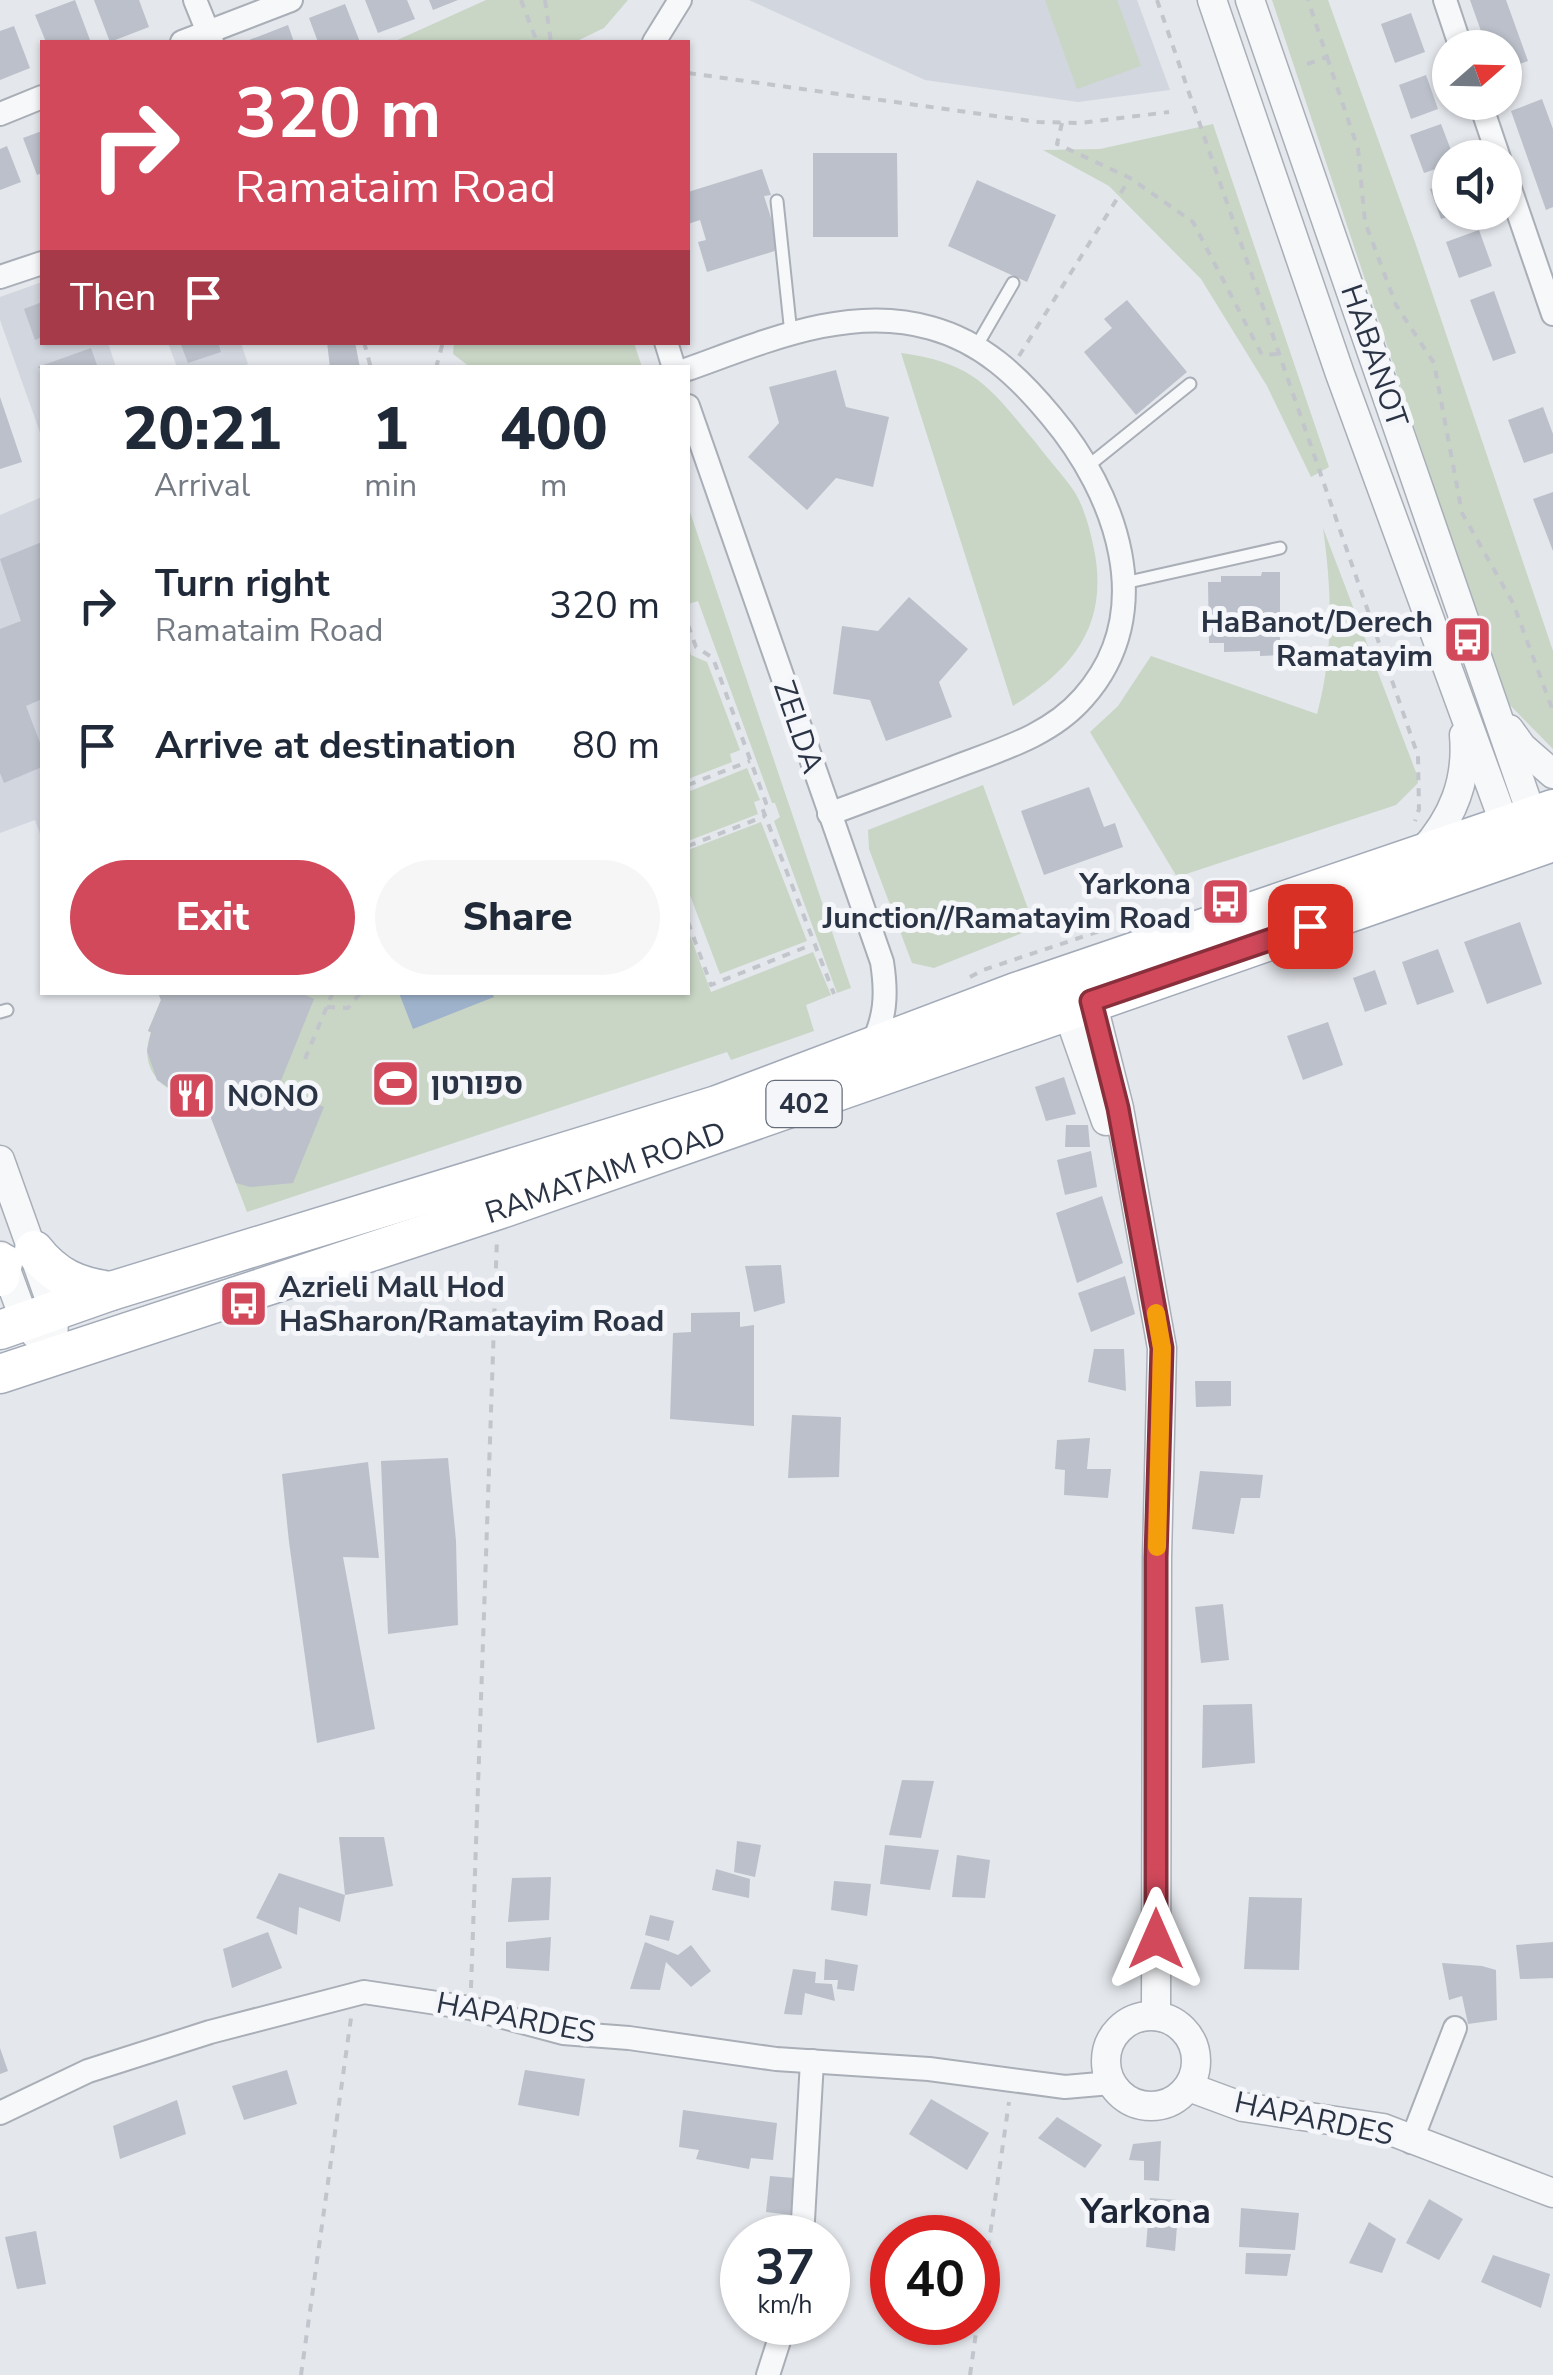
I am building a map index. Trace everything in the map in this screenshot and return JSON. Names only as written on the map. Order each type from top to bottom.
[{"type":"main road","name":"RAMATAIM ROAD","points":[[26,1320],[718,1105],[870,1048],[1074,995],[1418,839],[1534,829]]},
{"type":"main road","name":"RAMATAIM ROAD","points":[[52,1356],[498,1210],[1534,829]]},
{"type":"main road","points":[[9,1261],[111,1292]]},
{"type":"main road","name":"402","points":[[0,1374],[52,1356]]},
{"type":"street","points":[[195,0],[210,38],[291,0]]},
{"type":"street","name":"HABANOT","points":[[1212,0],[1340,374],[1462,703],[1534,829]]},
{"type":"street","name":"HABANOT","points":[[1250,0],[1534,829]]},
{"type":"street","points":[[1445,0],[1456,30]]},
{"type":"street","points":[[635,40],[674,7]]},
{"type":"street","points":[[655,40],[674,7]]},
{"type":"street","points":[[0,114],[40,99]]},
{"type":"street","points":[[1522,224],[1553,314]]},
{"type":"street","points":[[0,277],[40,263]]},
{"type":"street","points":[[690,368],[791,334],[837,324],[904,322],[932,328],[976,347],[1010,371],[1063,430],[1088,466],[1104,494],[1117,530],[1124,583],[1122,627],[1106,666],[1083,699],[1050,726],[1018,743],[829,814]]},
{"type":"street","name":"ZELDA","points":[[690,412],[882,962],[886,1002],[883,1020],[870,1048]]},
{"type":"street","name":"HABANOT","points":[[1418,839],[1439,834],[1465,774],[1462,703]]},
{"type":"street","name":"HABANOT","points":[[1497,714],[1522,747],[1553,774]]},
{"type":"street","points":[[1074,995],[1132,1193],[1162,1348],[1156,1558],[1156,2015]]},
{"type":"street","points":[[0,1160],[9,1261],[26,1320],[52,1356]]},
{"type":"street","name":"HAPARDES","points":[[0,2113],[88,2072],[210,2032],[364,1992],[470,2008],[564,2033],[812,2061],[1012,2078],[1065,2087],[1111,2083]]},
{"type":"street","points":[[1156,2015],[1177,2023],[1194,2044],[1195,2073],[1180,2097],[1156,2106],[1140,2106],[1121,2096],[1111,2083],[1105,2062],[1107,2048],[1114,2033],[1126,2022],[1156,2015]]},
{"type":"street","points":[[1411,2142],[1455,2028]]},
{"type":"street","points":[[803,2215],[812,2061]]},
{"type":"street","name":"HAPARDES","points":[[1188,2087],[1243,2107],[1383,2128],[1411,2142],[1553,2193]]},
{"type":"street","points":[[768,2375],[778,2345]]},
{"type":"lane","points":[[777,201],[791,334]]},
{"type":"lane","points":[[976,347],[1013,283]]},
{"type":"lane","points":[[1088,466],[1190,384]]},
{"type":"lane","points":[[1124,583],[1280,548]]},
{"type":"path","points":[[520,0],[536,40]]},
{"type":"path","points":[[544,0],[551,40]]},
{"type":"path","points":[[1157,0],[1418,756],[1418,839]]},
{"type":"path","points":[[1308,0],[1358,149],[1365,222],[1396,305],[1434,362],[1462,513],[1513,603],[1553,711]]},
{"type":"path","points":[[1307,64],[1328,57]]},
{"type":"path","points":[[690,73],[1038,122],[1169,112]]},
{"type":"path","points":[[1062,123],[1057,144],[1130,178],[1193,222],[1262,355],[1278,354]]},
{"type":"path","points":[[1010,371],[1130,178]]},
{"type":"path","points":[[690,630],[696,647],[713,658],[766,803],[761,806],[834,994]]},
{"type":"path","points":[[690,784],[750,761]]},
{"type":"path","points":[[690,845],[765,816]]},
{"type":"path","points":[[967,979],[983,970],[1150,914]]},
{"type":"path","points":[[690,927],[711,985],[814,944]]},
{"type":"path","points":[[306,1059],[331,995]]},
{"type":"path","points":[[326,1007],[348,1008],[358,995]]},
{"type":"path","points":[[470,2008],[498,1210]]},
{"type":"path","points":[[301,2375],[354,1994]]},
{"type":"path","points":[[970,2375],[1012,2078]]},
{"type":"shaded area","points":[[749,0],[1137,0],[1170,90],[1078,102],[925,80]]},
{"type":"shaded area","points":[[40,283],[40,345],[109,345],[115,365],[40,365],[40,432],[0,320],[0,297]]},
{"type":"shaded area","points":[[169,345],[242,345],[248,364],[245,365],[176,365]]},
{"type":"shaded area","points":[[40,498],[40,834],[35,820],[0,833],[0,515]]},
{"type":"green space","points":[[486,0],[628,0],[604,28],[579,40],[397,40]]},
{"type":"green space","points":[[1045,0],[1117,0],[1141,66],[1077,89]]},
{"type":"green space","points":[[1272,0],[1328,0],[1415,242],[1553,651],[1553,749],[1505,700]]},
{"type":"green space","points":[[1213,124],[1329,467],[1311,477],[1267,386],[1201,279],[1109,186],[1043,150],[1100,149]]},
{"type":"green space","points":[[454,345],[635,345],[641,365],[467,365],[453,354]]},
{"type":"green space","points":[[901,353],[947,364],[993,393],[1070,485],[1087,520],[1097,576],[1091,622],[1082,641],[1054,676],[1013,706]]},
{"type":"green space","points":[[690,512],[851,988],[837,993],[774,821],[780,817],[698,601],[690,603]]},
{"type":"green space","points":[[1323,528],[1418,783],[1396,805],[1177,877],[1090,732],[1118,706],[1151,656],[1317,714],[1330,622]]},
{"type":"green space","points":[[690,652],[707,662],[740,750],[730,754],[732,762],[690,778]]},
{"type":"green space","points":[[747,768],[760,800],[754,802],[758,814],[690,840],[690,791]]},
{"type":"green space","points":[[983,785],[1035,928],[934,968],[912,963],[869,849],[868,830]]},
{"type":"green space","points":[[761,822],[807,941],[720,974],[690,895],[690,849]]},
{"type":"green space","name":"ספורטן","points":[[690,935],[711,992],[813,952],[831,995],[806,1005],[814,1031],[731,1060],[727,1052],[247,1212],[208,1110],[174,1095],[150,1067],[148,1031],[161,1000],[159,995],[690,995]]},
{"type":"water","points":[[400,995],[494,997],[413,1029]]},
{"type":"building","points":[[75,0],[90,40],[45,40],[35,15]]},
{"type":"building","points":[[94,0],[139,0],[149,27],[109,40]]},
{"type":"building","points":[[365,0],[407,0],[415,19],[378,33]]},
{"type":"building","points":[[429,0],[458,0],[433,10]]},
{"type":"building","points":[[1470,0],[1506,0],[1517,30],[1481,30]]},
{"type":"building","points":[[345,4],[359,40],[317,40],[309,18]]},
{"type":"building","points":[[1411,13],[1425,52],[1395,63],[1381,24]]},
{"type":"building","points":[[288,25],[293,40],[249,40]]},
{"type":"building","points":[[14,26],[30,68],[0,80],[0,31]]},
{"type":"building","points":[[1426,75],[1432,92],[1432,111],[1411,119],[1399,85]]},
{"type":"building","points":[[1542,99],[1553,129],[1553,207],[1546,210],[1514,120],[1522,120],[1522,107]]},
{"type":"building","points":[[1441,124],[1447,140],[1432,140],[1432,170],[1424,173],[1410,135]]},
{"type":"building","points":[[40,132],[40,174],[37,175],[23,138]]},
{"type":"building","points":[[7,146],[21,182],[0,190],[0,149]]},
{"type":"building","points":[[813,153],[897,153],[898,237],[813,237]]},
{"type":"building","points":[[762,169],[771,195],[764,196],[781,249],[707,272],[698,242],[706,240],[700,220],[690,223],[690,191]]},
{"type":"building","points":[[977,180],[1056,215],[1027,282],[948,246]]},
{"type":"building","points":[[1479,230],[1492,266],[1459,278],[1446,242]]},
{"type":"building","points":[[1494,291],[1516,353],[1493,361],[1470,300]]},
{"type":"building","points":[[1127,300],[1187,372],[1136,415],[1084,352],[1112,328],[1104,319]]},
{"type":"building","points":[[40,303],[40,338],[35,340],[24,309]]},
{"type":"building","points":[[181,345],[219,345],[221,352],[188,363]]},
{"type":"building","points":[[327,345],[356,345],[359,365],[330,365]]},
{"type":"building","points":[[91,348],[97,365],[44,365]]},
{"type":"building","points":[[836,370],[846,407],[889,417],[873,487],[836,478],[807,510],[748,457],[779,423],[769,387]]},
{"type":"building","points":[[0,397],[22,462],[0,469]]},
{"type":"building","points":[[1543,407],[1553,434],[1553,453],[1524,463],[1508,420]]},
{"type":"building","points":[[1553,492],[1553,551],[1533,499]]},
{"type":"building","points":[[40,543],[40,700],[26,706],[40,743],[40,768],[4,783],[0,773],[0,629],[21,621],[0,559]]},
{"type":"building","points":[[1262,572],[1280,572],[1280,655],[1224,652],[1224,643],[1209,643],[1208,582],[1221,582],[1221,576],[1261,576]]},
{"type":"building","points":[[909,597],[968,649],[939,682],[952,717],[886,741],[870,700],[833,694],[842,626],[878,631]]},
{"type":"building","points":[[1089,787],[1104,827],[1115,823],[1123,847],[1044,875],[1021,811]]},
{"type":"building","points":[[1520,922],[1542,984],[1487,1004],[1464,942]]},
{"type":"building","points":[[1438,949],[1454,992],[1417,1005],[1402,962]]},
{"type":"building","points":[[1375,970],[1387,1004],[1365,1012],[1353,978]]},
{"type":"building","points":[[159,995],[305,995],[314,999],[278,1088],[324,1107],[293,1183],[250,1187],[236,1183],[208,1110],[174,1095],[157,1080],[147,1051],[151,1032],[148,1031],[161,1000]]},
{"type":"building","points":[[1328,1022],[1343,1065],[1303,1080],[1287,1036]]},
{"type":"building","points":[[1064,1077],[1076,1114],[1046,1121],[1035,1087]]},
{"type":"building","points":[[1066,1125],[1088,1125],[1090,1147],[1065,1147]]},
{"type":"building","points":[[1091,1151],[1097,1187],[1065,1195],[1057,1160]]},
{"type":"building","points":[[1102,1196],[1123,1263],[1077,1283],[1056,1213]]},
{"type":"building","points":[[781,1265],[785,1303],[754,1312],[745,1266]]},
{"type":"building","points":[[1125,1276],[1135,1314],[1091,1332],[1078,1293]]},
{"type":"building","points":[[740,1312],[740,1327],[754,1325],[754,1426],[670,1419],[673,1333],[691,1332],[691,1313]]},
{"type":"building","points":[[1094,1349],[1124,1349],[1126,1391],[1088,1382]]},
{"type":"building","points":[[1195,1381],[1231,1381],[1231,1406],[1196,1407]]},
{"type":"building","points":[[792,1415],[841,1417],[839,1477],[788,1478]]},
{"type":"building","points":[[1090,1438],[1087,1469],[1111,1469],[1108,1498],[1064,1495],[1065,1470],[1055,1469],[1057,1440]]},
{"type":"building","points":[[448,1458],[456,1541],[458,1625],[388,1634],[381,1461]]},
{"type":"building","points":[[368,1462],[379,1558],[343,1557],[375,1729],[317,1743],[282,1474]]},
{"type":"building","points":[[1200,1471],[1263,1475],[1260,1498],[1241,1498],[1234,1534],[1192,1529]]},
{"type":"building","points":[[1223,1604],[1229,1660],[1201,1663],[1195,1607]]},
{"type":"building","points":[[1252,1704],[1255,1763],[1202,1768],[1203,1705]]},
{"type":"building","points":[[902,1780],[934,1781],[921,1838],[889,1835]]},
{"type":"building","points":[[339,1837],[384,1837],[393,1886],[345,1895]]},
{"type":"building","points":[[737,1841],[761,1845],[755,1877],[734,1872]]},
{"type":"building","points":[[885,1845],[939,1850],[930,1890],[880,1884]]},
{"type":"building","points":[[957,1855],[990,1860],[985,1898],[952,1897]]},
{"type":"building","points":[[716,1869],[750,1879],[749,1898],[712,1890]]},
{"type":"building","points":[[279,1873],[345,1895],[340,1922],[299,1907],[297,1935],[256,1918]]},
{"type":"building","points":[[551,1877],[549,1920],[508,1922],[512,1878]]},
{"type":"building","points":[[834,1881],[871,1884],[867,1916],[831,1910]]},
{"type":"building","points":[[1249,1897],[1302,1898],[1299,1970],[1244,1969]]},
{"type":"building","points":[[650,1915],[674,1921],[669,1941],[645,1935]]},
{"type":"building","points":[[268,1932],[282,1968],[232,1988],[223,1949]]},
{"type":"building","points":[[551,1937],[549,1971],[506,1968],[506,1942]]},
{"type":"building","points":[[645,1942],[678,1955],[691,1945],[711,1971],[691,1987],[666,1962],[660,1990],[630,1989]]},
{"type":"building","points":[[1553,1942],[1553,1978],[1520,1979],[1516,1945]]},
{"type":"building","points":[[825,1959],[858,1965],[854,1991],[837,1989],[838,1980],[824,1980]]},
{"type":"building","points":[[1442,1963],[1496,1970],[1497,2020],[1468,2024],[1462,1996],[1449,2000]]},
{"type":"building","points":[[793,1969],[816,1972],[815,1983],[832,1984],[835,2001],[805,1993],[802,2015],[784,2014]]},
{"type":"building","points":[[0,2048],[8,2071],[0,2074]]},
{"type":"building","points":[[287,2070],[297,2104],[244,2120],[232,2086]]},
{"type":"building","points":[[525,2070],[585,2079],[579,2116],[518,2105]]},
{"type":"building","points":[[931,2099],[989,2133],[967,2170],[909,2134]]},
{"type":"building","points":[[177,2100],[186,2134],[120,2159],[113,2126]]},
{"type":"building","points":[[683,2110],[777,2123],[773,2160],[751,2158],[749,2169],[696,2159],[699,2150],[679,2147]]},
{"type":"building","points":[[1057,2117],[1102,2145],[1085,2168],[1038,2138]]},
{"type":"building","points":[[1161,2141],[1159,2181],[1144,2180],[1144,2161],[1129,2160],[1133,2144]]},
{"type":"building","points":[[770,2176],[794,2178],[791,2215],[766,2212]]},
{"type":"building","points":[[1150,2198],[1191,2201],[1188,2227],[1177,2226],[1175,2251],[1146,2247]]},
{"type":"building","points":[[1429,2199],[1463,2219],[1439,2260],[1406,2243]]},
{"type":"building","points":[[1241,2208],[1299,2213],[1295,2250],[1239,2247]]},
{"type":"building","points":[[1369,2222],[1396,2239],[1382,2273],[1349,2263]]},
{"type":"building","points":[[36,2231],[46,2284],[17,2289],[5,2237]]},
{"type":"building","points":[[1246,2253],[1291,2254],[1287,2276],[1245,2274]]},
{"type":"building","points":[[1493,2255],[1550,2274],[1541,2308],[1481,2282]]},
{"type":"slow traffic","points":[[1156,1313],[1162,1348],[1157,1547]]},
{"type":"place","name":"HaBanot/Derech Ramatayim","points":[[1468,639]]},
{"type":"place","name":"Yarkona Junction//Ramatayim Road","points":[[1226,901]]},
{"type":"place","name":"ספורטן","points":[[396,1084]]},
{"type":"place","name":"NONO","points":[[192,1096]]},
{"type":"place","name":"Azrieli Mall Hod HaSharon/Ramatayim Road","points":[[244,1304]]},
{"type":"district","name":"Yarkona","points":[[1146,2211]]},
{"type":"route","points":[[1156,1939],[1156,1558],[1162,1348],[1118,1108],[1091,1001],[1310,926]]}]
